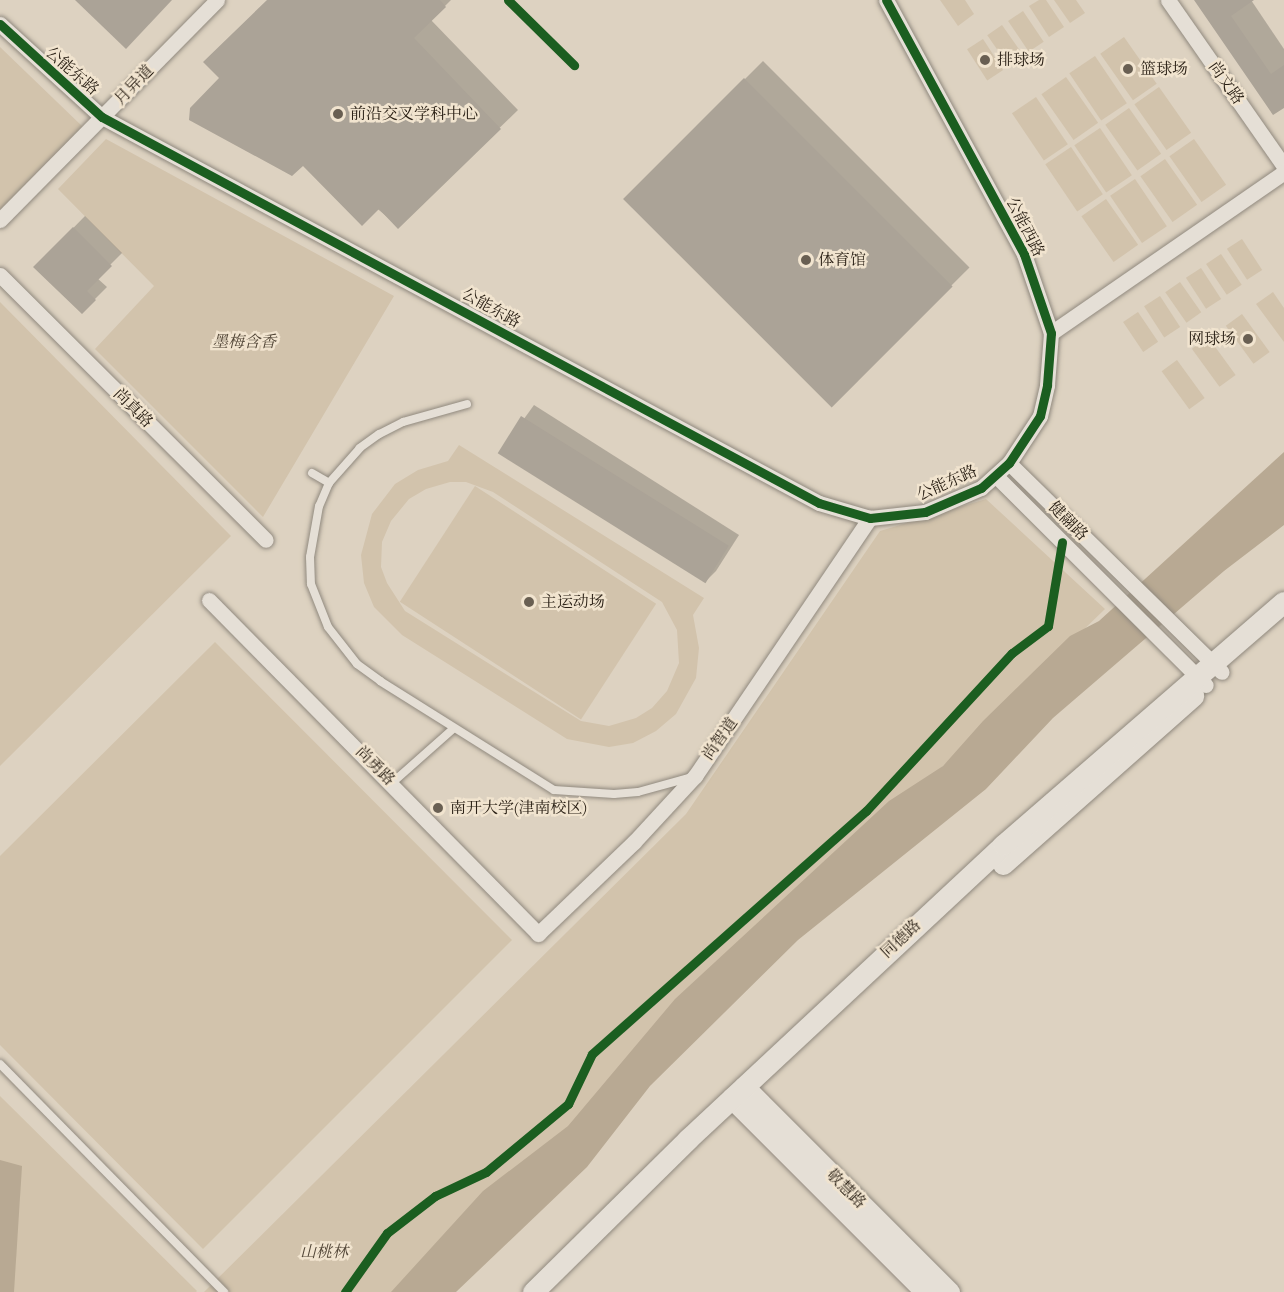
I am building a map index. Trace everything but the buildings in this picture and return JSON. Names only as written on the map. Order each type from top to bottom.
[{"type":"main road","name":"同德路","points":[[533,1292],[742,1097],[1001,866],[1284,602]]},
{"type":"main road","name":"同德路","points":[[1209,673],[1284,620]]},
{"type":"main road","name":"同德路","points":[[552,1292],[742,1097]]},
{"type":"main road","name":"敬慧路","points":[[742,1097],[926,1292]]},
{"type":"main road","name":"敬慧路","points":[[742,1097],[950,1292]]},
{"type":"street","name":"月异道","points":[[0,220],[218,0]]},
{"type":"street","name":"公能西路","points":[[886,0],[1024,254],[1051,333],[1047,385],[1040,416],[1010,463],[996,476]]},
{"type":"street","name":"尚文路","points":[[1168,0],[1284,166]]},
{"type":"street","name":"公能东路","points":[[0,24],[52,76],[102,117],[819,503],[870,518],[925,512],[981,488],[996,476]]},
{"type":"street","points":[[1051,333],[1284,172]]},
{"type":"street","name":"尚真路","points":[[0,275],[266,540]]},
{"type":"street","name":"健翮路","points":[[1010,463],[1175,627],[1209,673]]},
{"type":"street","name":"健翮路","points":[[996,476],[1161,640],[1209,673]]},
{"type":"street","name":"尚智道","points":[[538,934],[634,842],[695,776],[870,518]]},
{"type":"street","name":"尚勇路","points":[[209,600],[392,783],[538,934]]},
{"type":"lane","points":[[467,404],[403,422],[380,434],[360,448],[329,483],[320,506],[310,557],[311,584],[328,627],[357,664],[453,729],[554,790],[582,795],[638,792],[695,776]]},
{"type":"lane","points":[[312,472],[329,483]]},
{"type":"lane","points":[[392,783],[453,729]]},
{"type":"lane","points":[[0,1064],[224,1292]]},
{"type":"green space","points":[[940,0],[965,0],[974,14],[958,26]]},
{"type":"green space","name":"排球场","points":[[1039,0],[1046,0],[1064,27],[1049,37],[1029,6]]},
{"type":"green space","name":"排球场","points":[[1054,0],[1076,0],[1085,13],[1070,23]]},
{"type":"green space","name":"排球场","points":[[1023,11],[1044,42],[1029,52],[1008,21]]},
{"type":"green space","name":"排球场","points":[[1002,25],[1023,55],[1008,66],[987,35]]},
{"type":"green space","name":"篮球场","points":[[1124,37],[1157,84],[1133,100],[1100,54]]},
{"type":"green space","name":"排球场","points":[[983,39],[1003,70],[987,80],[967,49]]},
{"type":"green space","points":[[0,47],[83,127],[0,210]]},
{"type":"green space","name":"篮球场","points":[[1095,56],[1127,103],[1101,121],[1069,73]]},
{"type":"green space","points":[[1066,77],[1098,123],[1074,140],[1041,94]]},
{"type":"green space","name":"篮球场","points":[[1159,87],[1191,133],[1167,150],[1134,104]]},
{"type":"green space","points":[[1036,97],[1068,144],[1044,160],[1012,113]]},
{"type":"green space","name":"篮球场","points":[[1129,108],[1161,154],[1137,171],[1105,125]]},
{"type":"green space","points":[[1100,128],[1132,175],[1106,193],[1074,145]]},
{"type":"green space","name":"墨梅含香","points":[[106,139],[394,296],[263,517],[95,349],[154,286],[58,189]]},
{"type":"green space","points":[[1194,139],[1226,185],[1202,202],[1169,156]]},
{"type":"green space","points":[[1071,147],[1103,194],[1077,212],[1045,164]]},
{"type":"green space","points":[[1165,159],[1197,205],[1173,222],[1140,176]]},
{"type":"green space","points":[[1135,179],[1167,226],[1142,243],[1110,196]]},
{"type":"green space","points":[[1106,199],[1138,245],[1114,262],[1081,216]]},
{"type":"green space","points":[[1242,239],[1262,270],[1247,280],[1227,249]]},
{"type":"green space","points":[[1221,254],[1242,285],[1227,295],[1206,264]]},
{"type":"green space","points":[[1201,268],[1221,299],[1206,309],[1186,278]]},
{"type":"green space","points":[[1180,282],[1201,312],[1186,323],[1165,292]]},
{"type":"green space","name":"网球场","points":[[1273,292],[1284,308],[1284,342],[1256,304]]},
{"type":"green space","points":[[1160,296],[1180,327],[1164,337],[1144,306]]},
{"type":"green space","points":[[0,302],[231,536],[0,766]]},
{"type":"green space","points":[[1138,312],[1158,342],[1143,352],[1123,322]]},
{"type":"green space","name":"网球场","points":[[1242,314],[1270,352],[1253,364],[1226,326]]},
{"type":"green space","name":"网球场","points":[[1208,337],[1236,375],[1219,387],[1192,349]]},
{"type":"green space","name":"网球场","points":[[1177,360],[1205,398],[1189,409],[1162,371]]},
{"type":"green space","name":"主运动场","points":[[459,445],[704,598],[693,615],[699,648],[696,678],[676,714],[656,731],[633,743],[609,747],[567,739],[402,635],[374,607],[364,583],[361,555],[372,514],[395,484],[418,470],[448,461]],"holes":[[[450,482],[466,482],[493,492],[662,602],[677,630],[679,663],[667,691],[652,708],[636,718],[609,726],[581,721],[405,611],[387,583],[381,567],[382,542],[391,521],[409,499],[426,489]]]},
{"type":"green space","name":"主运动场","points":[[475,486],[656,604],[581,719],[400,602]]},
{"type":"green space","name":"山桃林","points":[[986,499],[1105,609],[400,1292],[204,1292],[686,814],[880,531]]},
{"type":"green space","points":[[215,642],[512,940],[203,1249],[0,1045],[0,856]]},
{"type":"green space","points":[[0,1096],[197,1291],[0,1292]]},
{"type":"shaded area","points":[[1284,452],[1284,525],[1224,571],[1053,718],[986,789],[798,940],[650,1086],[587,1167],[456,1292],[391,1292],[483,1191],[568,1126],[675,999],[889,801],[943,766],[983,721],[1070,636],[1099,621]]},
{"type":"shaded area","points":[[0,1160],[22,1166],[14,1292],[0,1292]]},
{"type":"cycle path","points":[[508,0],[574,65]]},
{"type":"cycle path","points":[[0,24],[102,117],[819,503],[870,518],[925,512],[981,488],[1009,463],[1040,416],[1047,385],[1051,333],[1024,254],[886,0]]},
{"type":"cycle path","points":[[345,1292],[387,1233],[435,1196],[486,1172],[568,1104],[592,1054],[866,811],[1012,653],[1048,626],[1062,542]]},
{"type":"place","name":"排球场","points":[[985,60]]},
{"type":"place","name":"篮球场","points":[[1128,69]]},
{"type":"place","name":"前沿交叉学科中心","points":[[338,114]]},
{"type":"place","name":"体育馆","points":[[806,260]]},
{"type":"place","name":"网球场","points":[[1248,339]]},
{"type":"place","name":"主运动场","points":[[529,602]]},
{"type":"place","name":"南开大学(津南校区)","points":[[438,808]]}]
